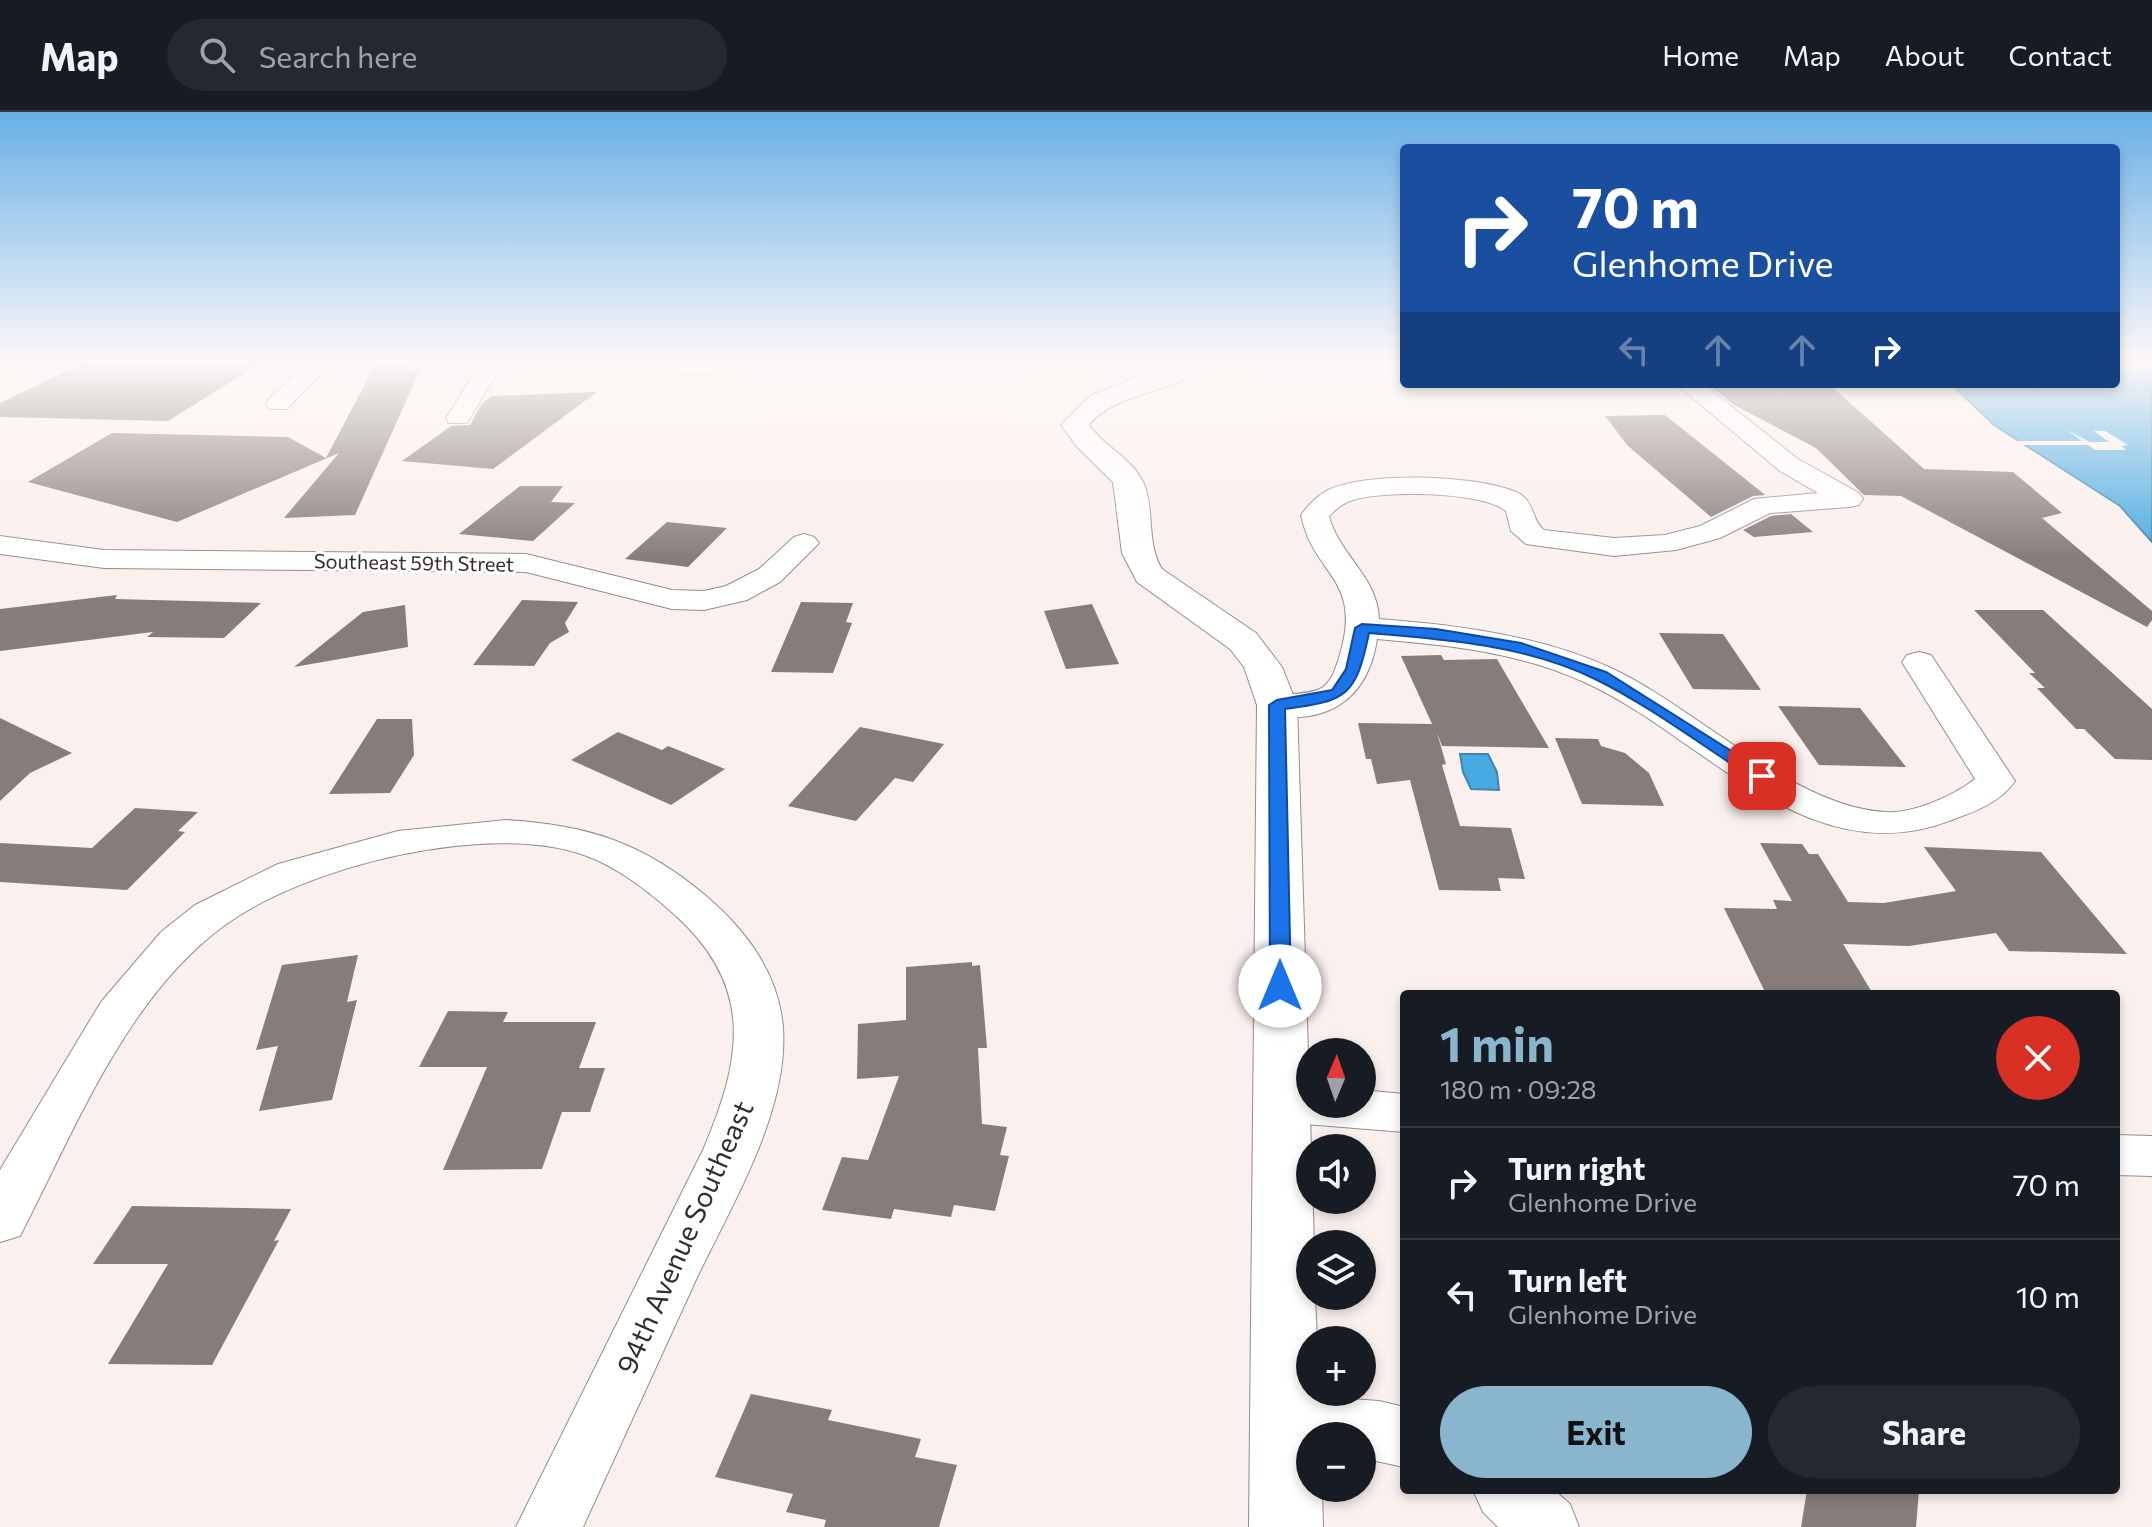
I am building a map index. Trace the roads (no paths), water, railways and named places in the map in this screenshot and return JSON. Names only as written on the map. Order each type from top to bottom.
[{"type":"street","points":[[1076,427],[1082,439],[1117,465],[1127,478],[1137,504],[1135,547],[1151,578],[1248,645],[1262,660],[1277,705],[1286,1527]]},
{"type":"street","points":[[1277,705],[1320,700],[1338,693],[1354,669],[1362,628],[1361,597],[1350,575],[1317,532],[1315,515],[1342,494],[1394,486],[1482,493],[1508,499],[1519,507],[1526,531],[1536,538],[1614,547],[1685,540],[1710,532],[1764,505],[1849,499],[1789,465],[1742,427]]},
{"type":"street","name":"Southeast 59th Street","points":[[0,545],[104,559],[526,563],[583,573],[658,598],[691,601],[722,598],[755,588],[784,567],[804,543]]},
{"type":"street","points":[[1362,628],[1436,634],[1521,647],[1600,676],[1762,776],[1815,804],[1829,811],[1883,824],[1920,819],[1984,793],[1996,781],[1919,662]]},
{"type":"street","name":"94th Avenue Southeast","points":[[0,1220],[121,1008],[166,952],[211,914],[273,881],[351,854],[436,837],[521,831],[596,845],[660,878],[706,918],[745,967],[759,1004],[760,1054],[744,1111],[708,1196],[549,1527]]},
{"type":"street","points":[[1281,1103],[1400,1113]]},
{"type":"street","points":[[2120,1155],[2152,1156]]},
{"type":"street","points":[[1283,1423],[1379,1430],[1400,1436]]},
{"type":"street","points":[[1510,1494],[1546,1527]]},
{"type":"water","points":[[1997,427],[2152,427],[2152,542],[2120,506]]},
{"type":"water","points":[[1460,754],[1488,754],[1497,772],[1499,790],[1471,789],[1463,772]]}]
